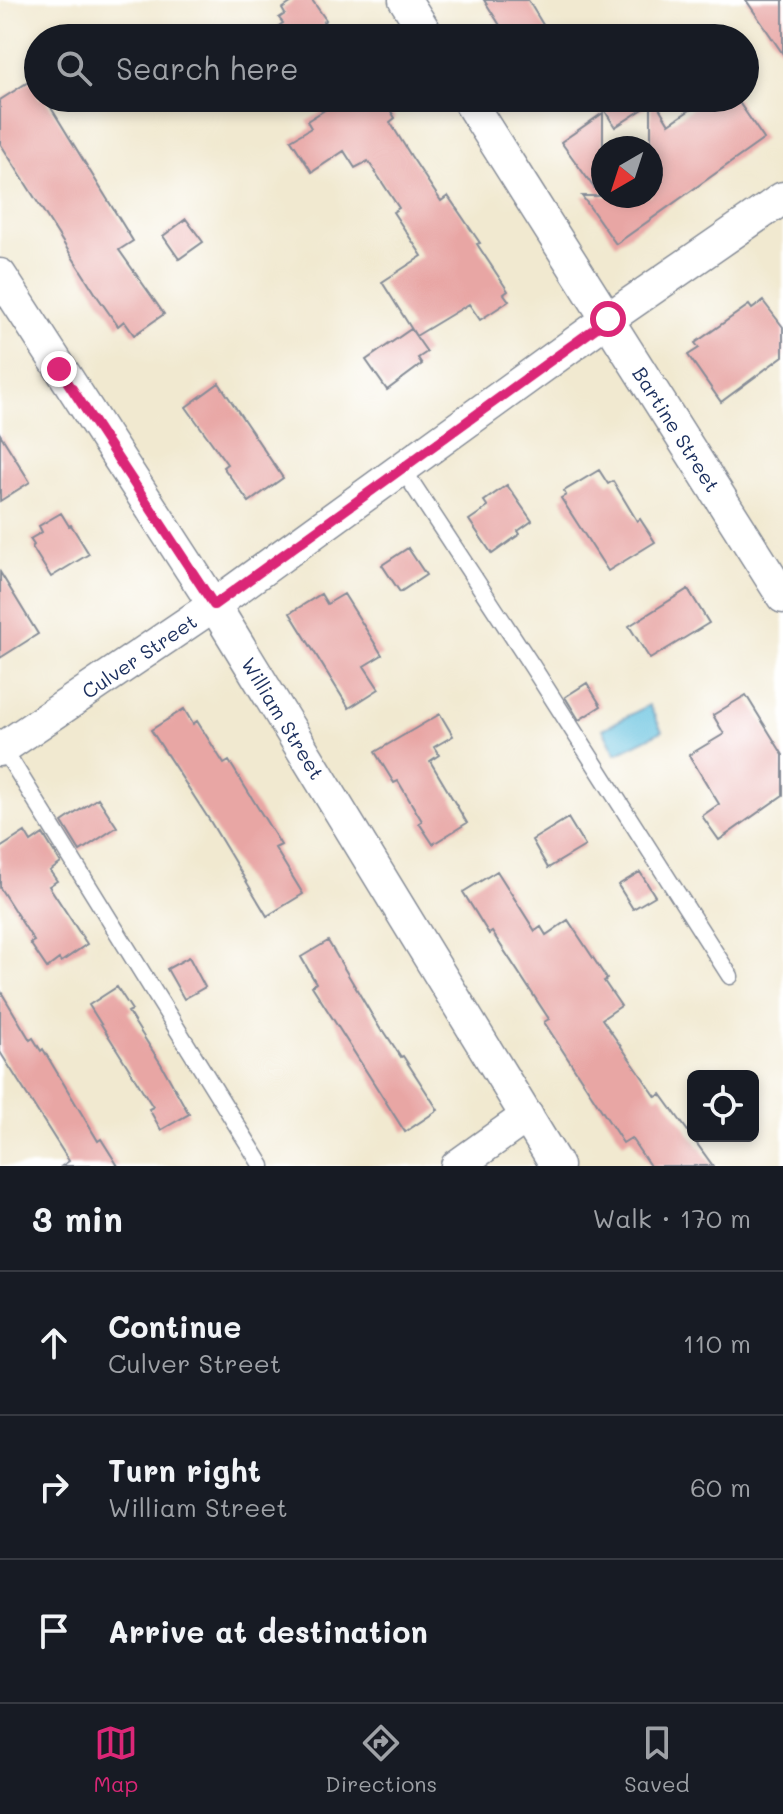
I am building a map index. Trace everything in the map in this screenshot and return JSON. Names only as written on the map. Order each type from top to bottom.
[{"type":"street","points":[[405,0],[420,24]]},
{"type":"street","name":"Bartine Street","points":[[476,112],[783,597]]},
{"type":"street","name":"Culver Street","points":[[2,749],[214,605],[608,319],[783,198]]},
{"type":"street","name":"William Street","points":[[0,275],[214,605],[557,1166]]},
{"type":"street","points":[[457,1166],[527,1116]]},
{"type":"lane","points":[[402,468],[730,976]]},
{"type":"lane","points":[[2,749],[262,1166]]},
{"type":"water","points":[[649,705],[662,731],[616,754],[603,729]]},
{"type":"building","points":[[295,0],[312,0],[326,20],[324,24],[282,24],[279,18],[285,14],[282,9]]},
{"type":"building","points":[[484,0],[528,0],[543,24],[499,24]]},
{"type":"building","points":[[746,0],[783,0],[783,54]]},
{"type":"building","points":[[24,85],[24,112],[54,112],[133,241],[119,250],[164,314],[134,335],[124,321],[118,326],[97,296],[0,143],[0,100]]},
{"type":"building","points":[[322,112],[391,112],[395,118],[390,122],[411,156],[441,201],[448,196],[480,243],[477,244],[508,291],[504,294],[509,301],[480,320],[469,304],[416,336],[382,282],[422,256],[393,212],[399,208],[368,161],[355,168],[344,151],[312,172],[291,140],[311,128],[307,121]]},
{"type":"building","points":[[606,112],[638,112],[615,127]]},
{"type":"building","points":[[651,112],[662,112],[669,124],[687,112],[746,112],[764,139],[616,244],[582,196],[591,196],[591,208],[663,208],[663,136],[651,136]]},
{"type":"building","points":[[603,113],[603,136],[591,136],[591,184],[561,142]]},
{"type":"building","points":[[186,219],[203,242],[179,259],[163,236]]},
{"type":"building","points":[[763,301],[783,327],[783,356],[721,402],[688,355],[699,348],[695,343],[749,305],[752,309]]},
{"type":"building","points":[[411,329],[427,352],[418,358],[422,364],[387,390],[366,360]]},
{"type":"building","points":[[219,383],[283,478],[249,502],[223,467],[227,464],[186,407]]},
{"type":"building","points":[[0,434],[30,482],[0,501]]},
{"type":"building","points":[[599,470],[608,484],[613,481],[637,521],[640,519],[655,542],[608,571],[561,498],[566,495],[564,491]]},
{"type":"building","points":[[507,485],[532,521],[492,554],[469,520],[488,507],[484,501]]},
{"type":"building","points":[[61,513],[89,554],[51,577],[30,539],[42,532],[39,526]]},
{"type":"building","points":[[408,548],[426,575],[400,592],[382,565]]},
{"type":"building","points":[[0,572],[38,634],[0,658]]},
{"type":"building","points":[[688,589],[709,623],[650,659],[629,626]]},
{"type":"building","points":[[321,594],[327,604],[344,594],[382,655],[364,666],[379,689],[349,708],[290,613]]},
{"type":"building","points":[[587,683],[601,706],[579,720],[565,697]]},
{"type":"building","points":[[746,695],[783,755],[783,795],[719,840],[702,816],[719,804],[689,755],[724,734],[713,715]]},
{"type":"building","points":[[184,709],[193,724],[197,721],[224,764],[229,761],[281,845],[275,848],[303,894],[267,916],[151,730]]},
{"type":"building","points":[[440,714],[453,736],[434,747],[439,755],[430,761],[467,823],[433,844],[398,781],[394,783],[375,752]]},
{"type":"building","points":[[98,798],[117,827],[80,851],[62,822]]},
{"type":"building","points":[[568,818],[585,846],[548,868],[532,840]]},
{"type":"building","points":[[25,832],[31,842],[43,834],[61,863],[50,871],[57,881],[49,886],[87,944],[47,968],[30,943],[34,941],[0,888],[0,848]]},
{"type":"building","points":[[497,871],[535,931],[541,927],[546,935],[568,920],[621,1006],[602,1019],[656,1097],[661,1094],[687,1130],[687,1142],[696,1142],[713,1166],[650,1166],[631,1138],[623,1143],[544,1022],[549,1019],[463,892]]},
{"type":"building","points":[[640,872],[655,896],[633,909],[618,885]]},
{"type":"building","points":[[328,941],[382,1032],[403,1056],[438,1110],[405,1132],[312,986],[316,983],[301,957]]},
{"type":"building","points":[[189,957],[205,987],[184,999],[167,969]]},
{"type":"building","points":[[117,987],[132,1010],[128,1012],[189,1114],[161,1130],[149,1109],[153,1107],[89,1005]]},
{"type":"building","points":[[0,990],[30,1040],[33,1038],[41,1051],[43,1049],[98,1141],[101,1139],[118,1166],[62,1166],[69,1161],[0,1052]]},
{"type":"route","points":[[59,369],[214,605],[608,319]]}]
